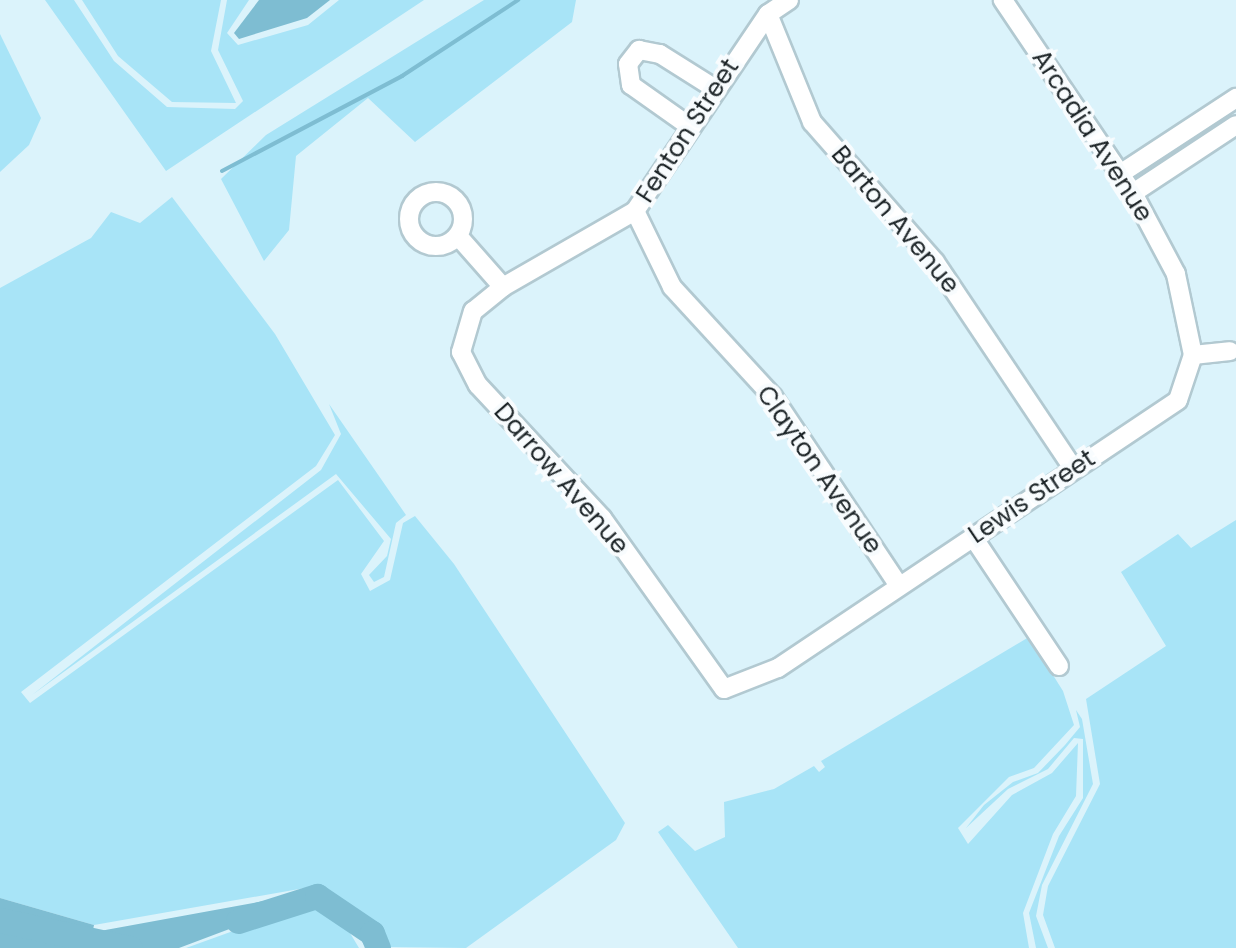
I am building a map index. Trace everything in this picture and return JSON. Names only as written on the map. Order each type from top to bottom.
[{"type":"street","name":"Fenton Street","points":[[472,311],[502,286],[636,211],[714,88],[768,14],[789,0]]},
{"type":"street","name":"Arcadia Avenue","points":[[1003,0],[1133,193],[1176,274],[1194,355]]},
{"type":"street","name":"Barton Avenue","points":[[768,14],[812,122],[936,262],[1073,468]]},
{"type":"street","points":[[689,126],[631,85],[628,64],[640,50],[660,54],[714,88]]},
{"type":"street","points":[[1120,174],[1236,98]]},
{"type":"street","points":[[1133,193],[1236,125]]},
{"type":"street","name":"Clayton Avenue","points":[[636,211],[672,286],[773,397],[899,586]]},
{"type":"street","points":[[458,236],[502,286]]},
{"type":"street","name":"Darrow Avenue","points":[[472,311],[462,352],[478,385],[602,518],[722,694],[778,668]]},
{"type":"street","points":[[1194,355],[1230,352]]},
{"type":"street","name":"Lewis Street","points":[[778,668],[1178,400],[1194,355]]},
{"type":"street","points":[[972,537],[1060,666]]},
{"type":"shaded area","points":[[45,0],[74,0],[114,61],[167,107],[235,109],[243,101],[218,50],[227,0],[249,0],[227,33],[238,45],[308,25],[339,0],[424,0],[166,171]]},
{"type":"shaded area","points":[[82,0],[221,0],[211,51],[236,103],[172,102],[118,56]]},
{"type":"shaded area","points":[[259,0],[330,0],[307,18],[239,39],[234,33]]},
{"type":"shaded area","points":[[484,0],[576,0],[572,22],[415,142],[368,98],[296,156],[289,230],[264,261],[221,179],[266,135]]},
{"type":"shaded area","points":[[0,34],[41,118],[29,145],[0,172]]},
{"type":"shaded area","points":[[172,197],[275,334],[335,435],[316,466],[21,692],[30,703],[338,480],[384,541],[361,574],[370,591],[390,580],[403,523],[415,516],[454,564],[625,823],[616,840],[466,948],[387,947],[376,924],[322,885],[94,925],[0,898],[0,288],[91,238],[111,212],[140,223]]},
{"type":"shaded area","points":[[329,404],[406,515],[396,523],[384,577],[374,582],[369,575],[387,556],[391,539],[336,474],[32,695],[321,470],[341,434]]},
{"type":"shaded area","points":[[1236,520],[1236,948],[1055,948],[1043,915],[1048,886],[1100,784],[1086,699],[1166,646],[1121,572],[1178,534],[1191,548]]},
{"type":"shaded area","points":[[1029,637],[1063,691],[1074,725],[1034,768],[1009,777],[958,828],[968,844],[1012,795],[1052,773],[1078,743],[1076,796],[1053,834],[1023,913],[1029,948],[738,948],[658,832],[668,825],[695,851],[725,837],[724,802],[774,789],[814,766],[819,772],[825,767],[821,761]]},
{"type":"shaded area","points":[[1076,710],[1082,719],[1093,784],[1042,885],[1036,916],[1048,948],[1036,948],[1029,913],[1059,836],[1083,798],[1083,739],[1074,738],[1048,769],[1008,789],[966,828],[984,805],[1013,782],[1038,773],[1065,745],[1080,727]]},
{"type":"shaded area","points":[[319,891],[370,928],[380,948],[366,948],[348,918],[317,896],[179,948],[96,948],[100,931]]},
{"type":"shaded area","points":[[0,898],[94,925],[89,948],[0,948]]},
{"type":"shaded area","points":[[314,902],[344,923],[359,948],[186,948]]},
{"type":"waterway","points":[[222,171],[402,76],[518,0]]},
{"type":"waterway","points":[[238,921],[317,896],[372,933],[378,948]]},
{"type":"waterway","points":[[0,920],[130,948]]}]
